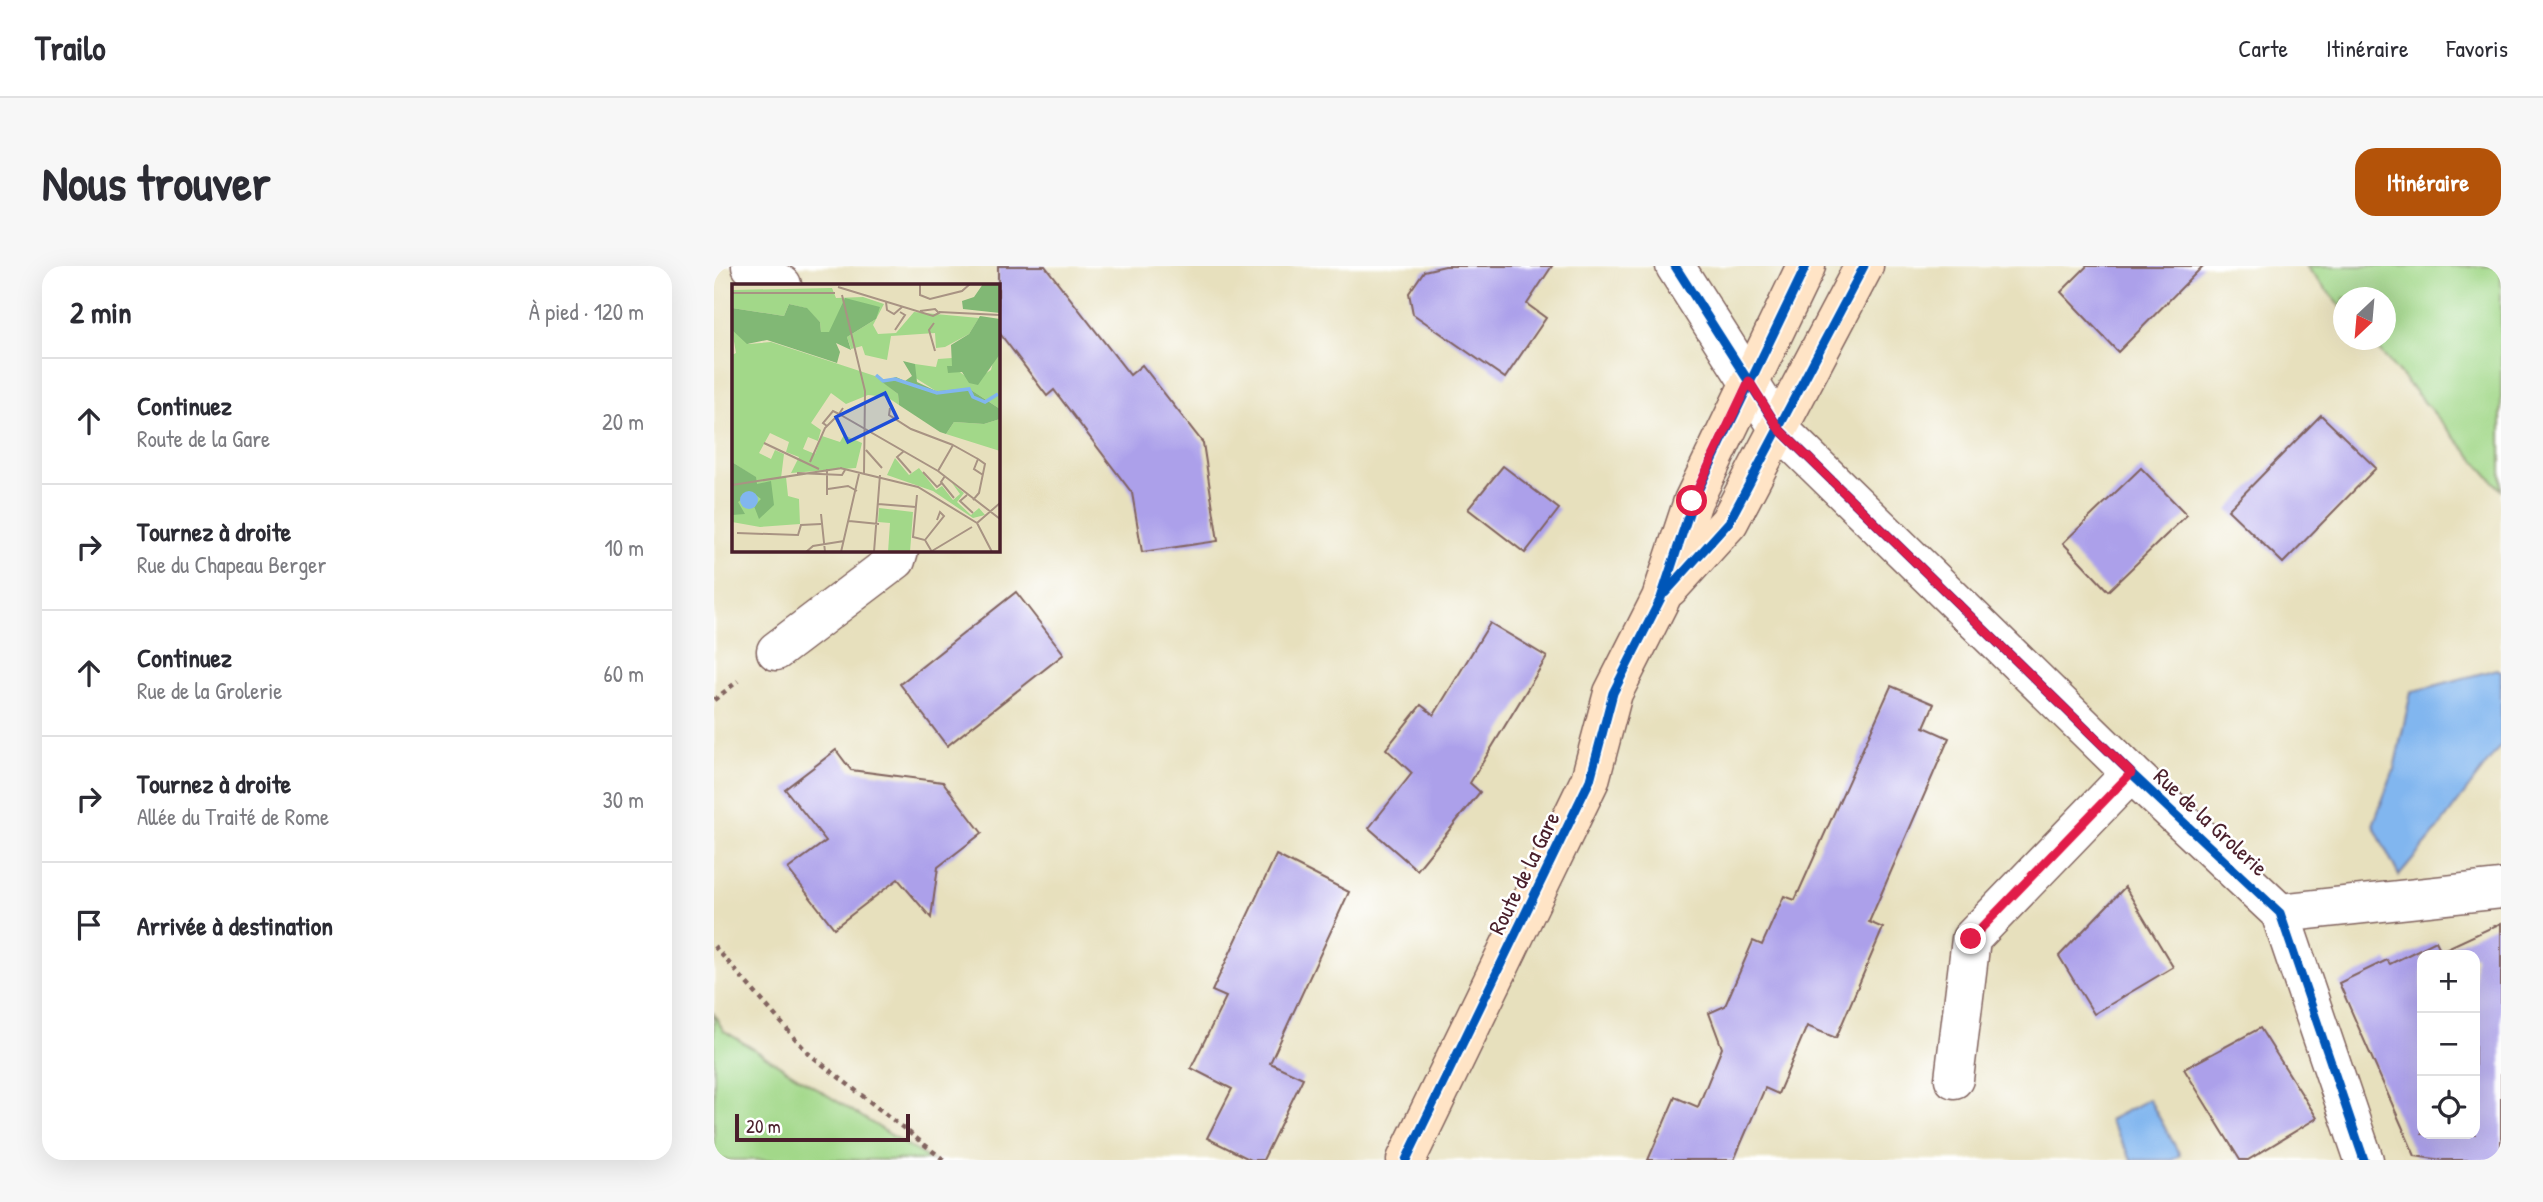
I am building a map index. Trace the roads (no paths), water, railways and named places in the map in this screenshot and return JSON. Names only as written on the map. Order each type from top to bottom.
[{"type":"street","points":[[751,266],[780,284]]},
{"type":"street","name":"Rue de la Grolerie","points":[[1675,266],[1779,429],[2131,773],[2280,912],[2364,1160]]},
{"type":"street","name":"Route de la Gare","points":[[1406,1160],[1590,780],[1613,693],[1661,598],[1692,501],[1807,266]]},
{"type":"street","name":"Route de la Gare","points":[[1661,598],[1729,522],[1864,266]]},
{"type":"street","points":[[776,652],[896,560],[899,551]]},
{"type":"street","points":[[1954,1079],[1971,939],[2131,773]]},
{"type":"street","points":[[2280,912],[2501,889]]},
{"type":"water","points":[[2497,669],[2501,671],[2501,745],[2399,876],[2373,825],[2394,769],[2411,692]]},
{"type":"water","points":[[2149,1099],[2180,1155],[2172,1160],[2132,1160],[2109,1120]]}]
